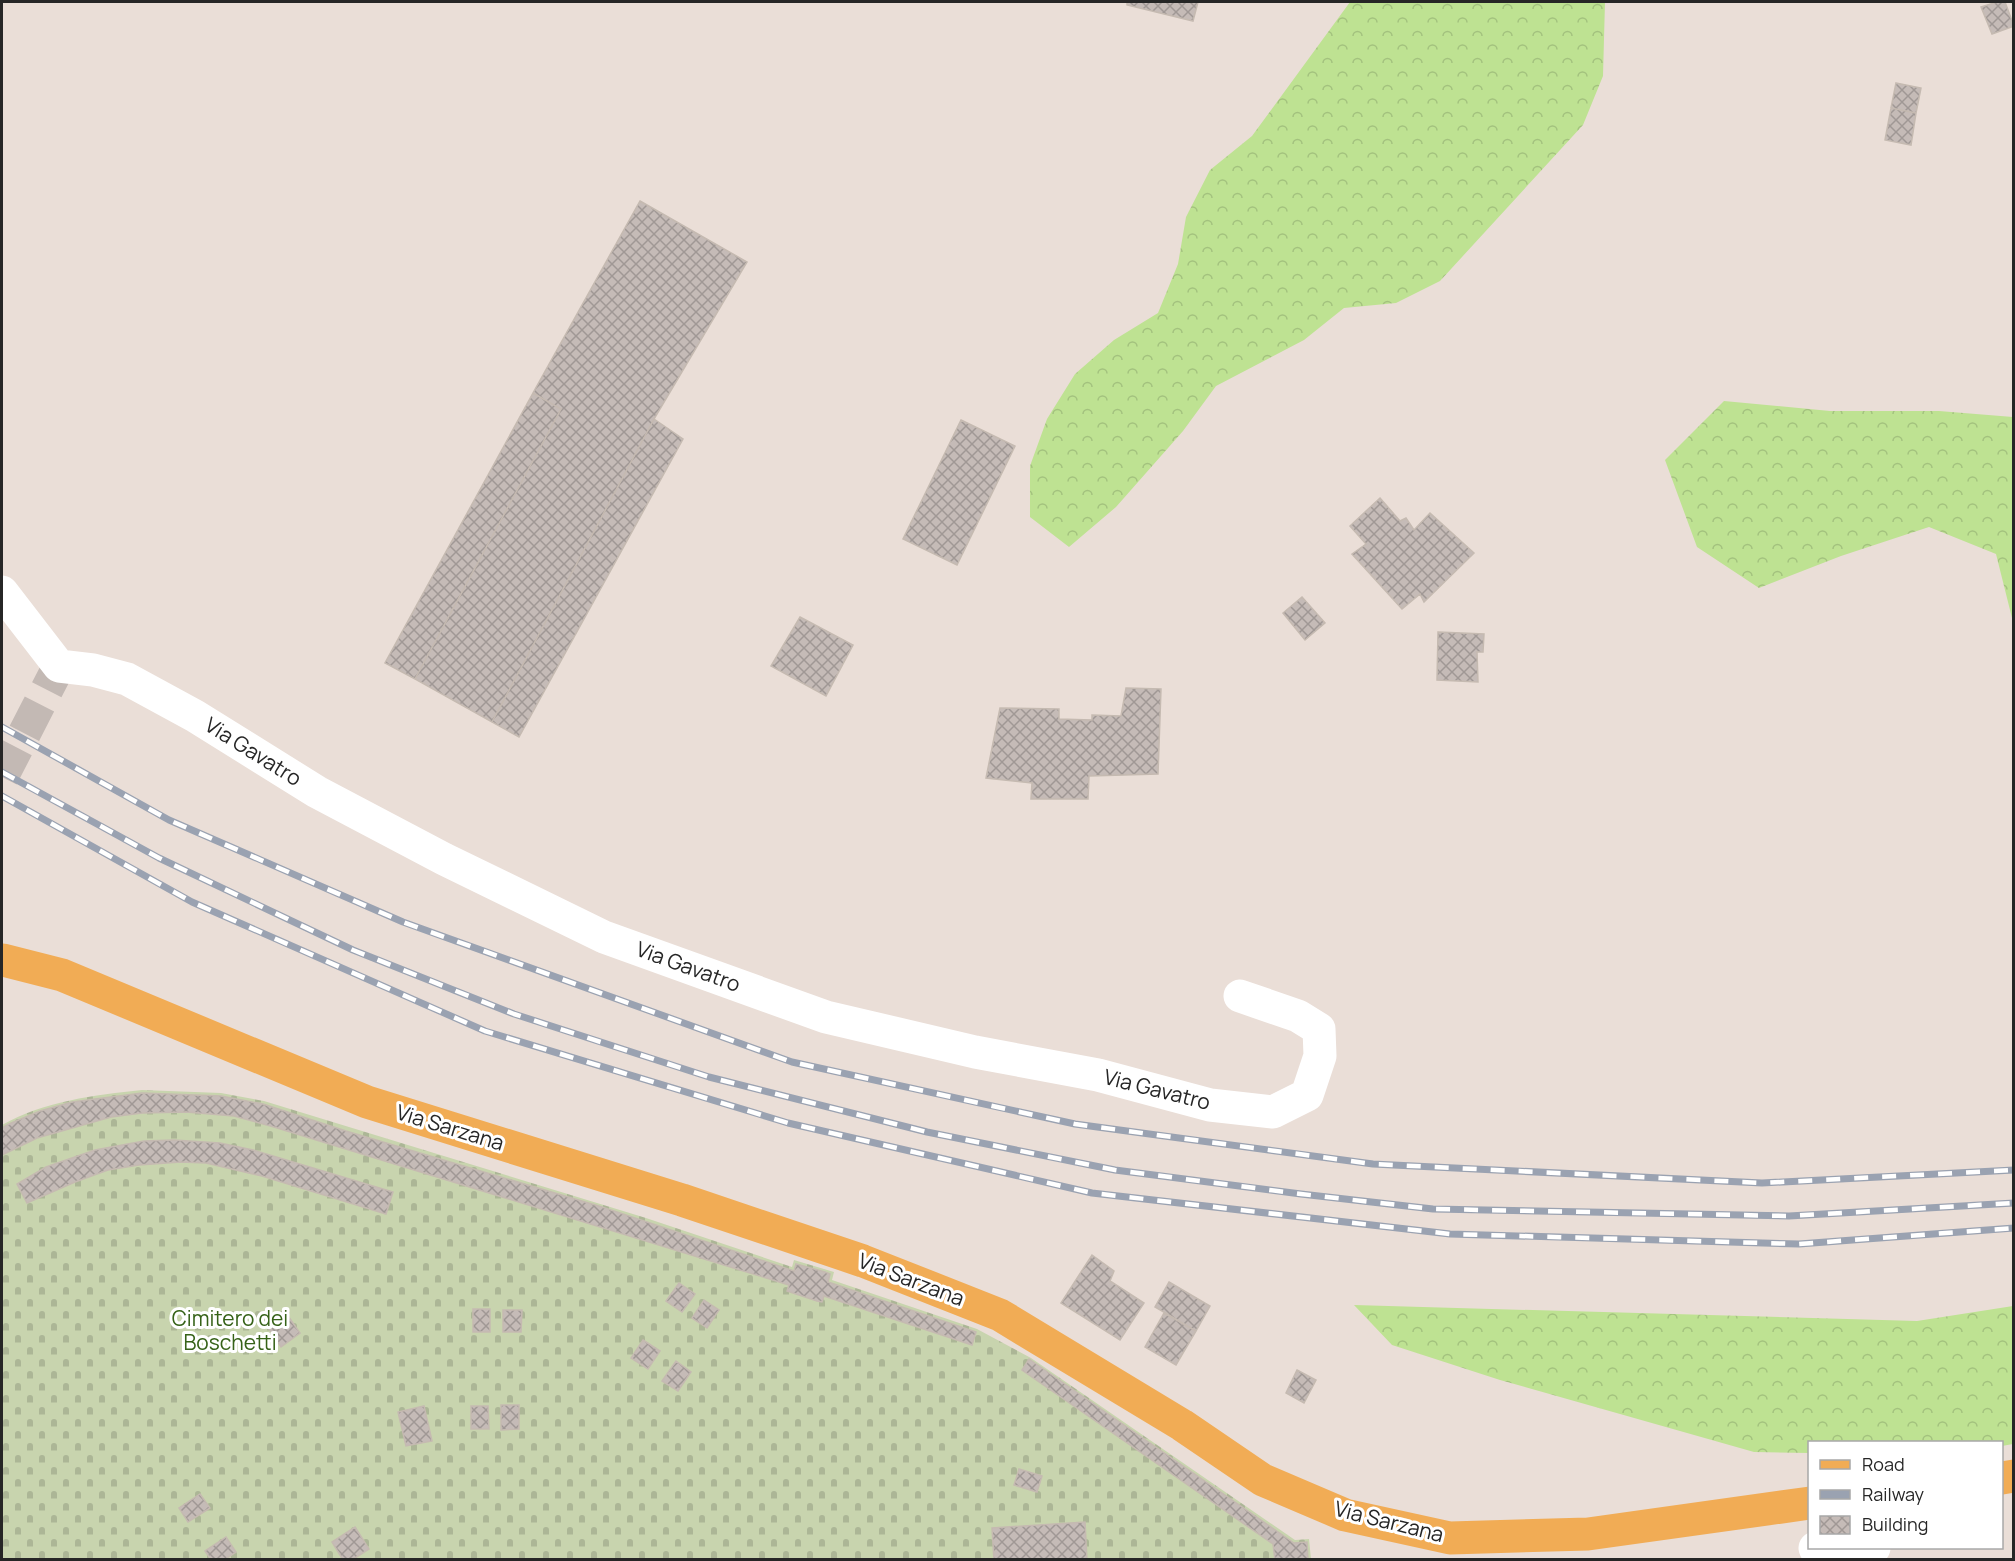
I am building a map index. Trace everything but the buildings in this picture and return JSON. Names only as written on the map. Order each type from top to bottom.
[{"type":"main road","name":"Via Sarzana","points":[[2,953],[62,975],[367,1102],[682,1200],[863,1261],[1000,1315],[1182,1425],[1263,1480],[1345,1515],[1450,1538],[1588,1534],[1802,1504]]},
{"type":"street","name":"Via Gavatro","points":[[2,592],[59,666],[93,670],[127,678],[195,716],[317,792],[444,859],[604,937],[826,1017],[975,1052],[1098,1075],[1210,1105],[1273,1112],[1307,1095],[1320,1056],[1319,1029],[1298,1016],[1240,996]]},
{"type":"street","points":[[1802,1504],[1808,1531]]},
{"type":"street","points":[[1816,1549],[1819,1556],[1867,1549]]},
{"type":"green space","points":[[1350,2],[1605,2],[1603,76],[1583,125],[1440,281],[1396,303],[1344,308],[1304,340],[1216,386],[1183,431],[1116,507],[1069,547],[1030,517],[1030,466],[1047,419],[1075,374],[1114,340],[1158,313],[1178,264],[1186,217],[1210,170],[1252,136]]},
{"type":"green space","points":[[1724,401],[1830,411],[1939,411],[2013,417],[2013,622],[1996,554],[1929,527],[1841,556],[1759,588],[1697,547],[1665,460]]},
{"type":"green space","name":"Cimitero dei Boschetti","points":[[142,1090],[221,1093],[264,1101],[646,1218],[792,1267],[794,1260],[834,1272],[832,1280],[977,1329],[1031,1358],[1295,1540],[1309,1539],[1311,1559],[2,1559],[2,1125],[35,1110],[70,1100]]},
{"type":"green space","points":[[1354,1305],[1917,1321],[2013,1306],[2013,1444],[2003,1446],[2003,1441],[1808,1441],[1808,1453],[1754,1452],[1500,1380],[1392,1345]]},
{"type":"tunnel","points":[[2,777],[59,666]]},
{"type":"railway","points":[[2,727],[169,820],[403,922],[792,1062],[1075,1124],[1373,1164],[1762,1183],[2014,1170]]},
{"type":"railway","points":[[2,772],[159,858],[353,950],[514,1014],[709,1077],[927,1132],[1115,1170],[1433,1209],[1789,1216],[2014,1203]]},
{"type":"railway","points":[[2,796],[192,902],[485,1031],[788,1123],[1092,1193],[1450,1234],[1799,1244],[2014,1228]]}]
